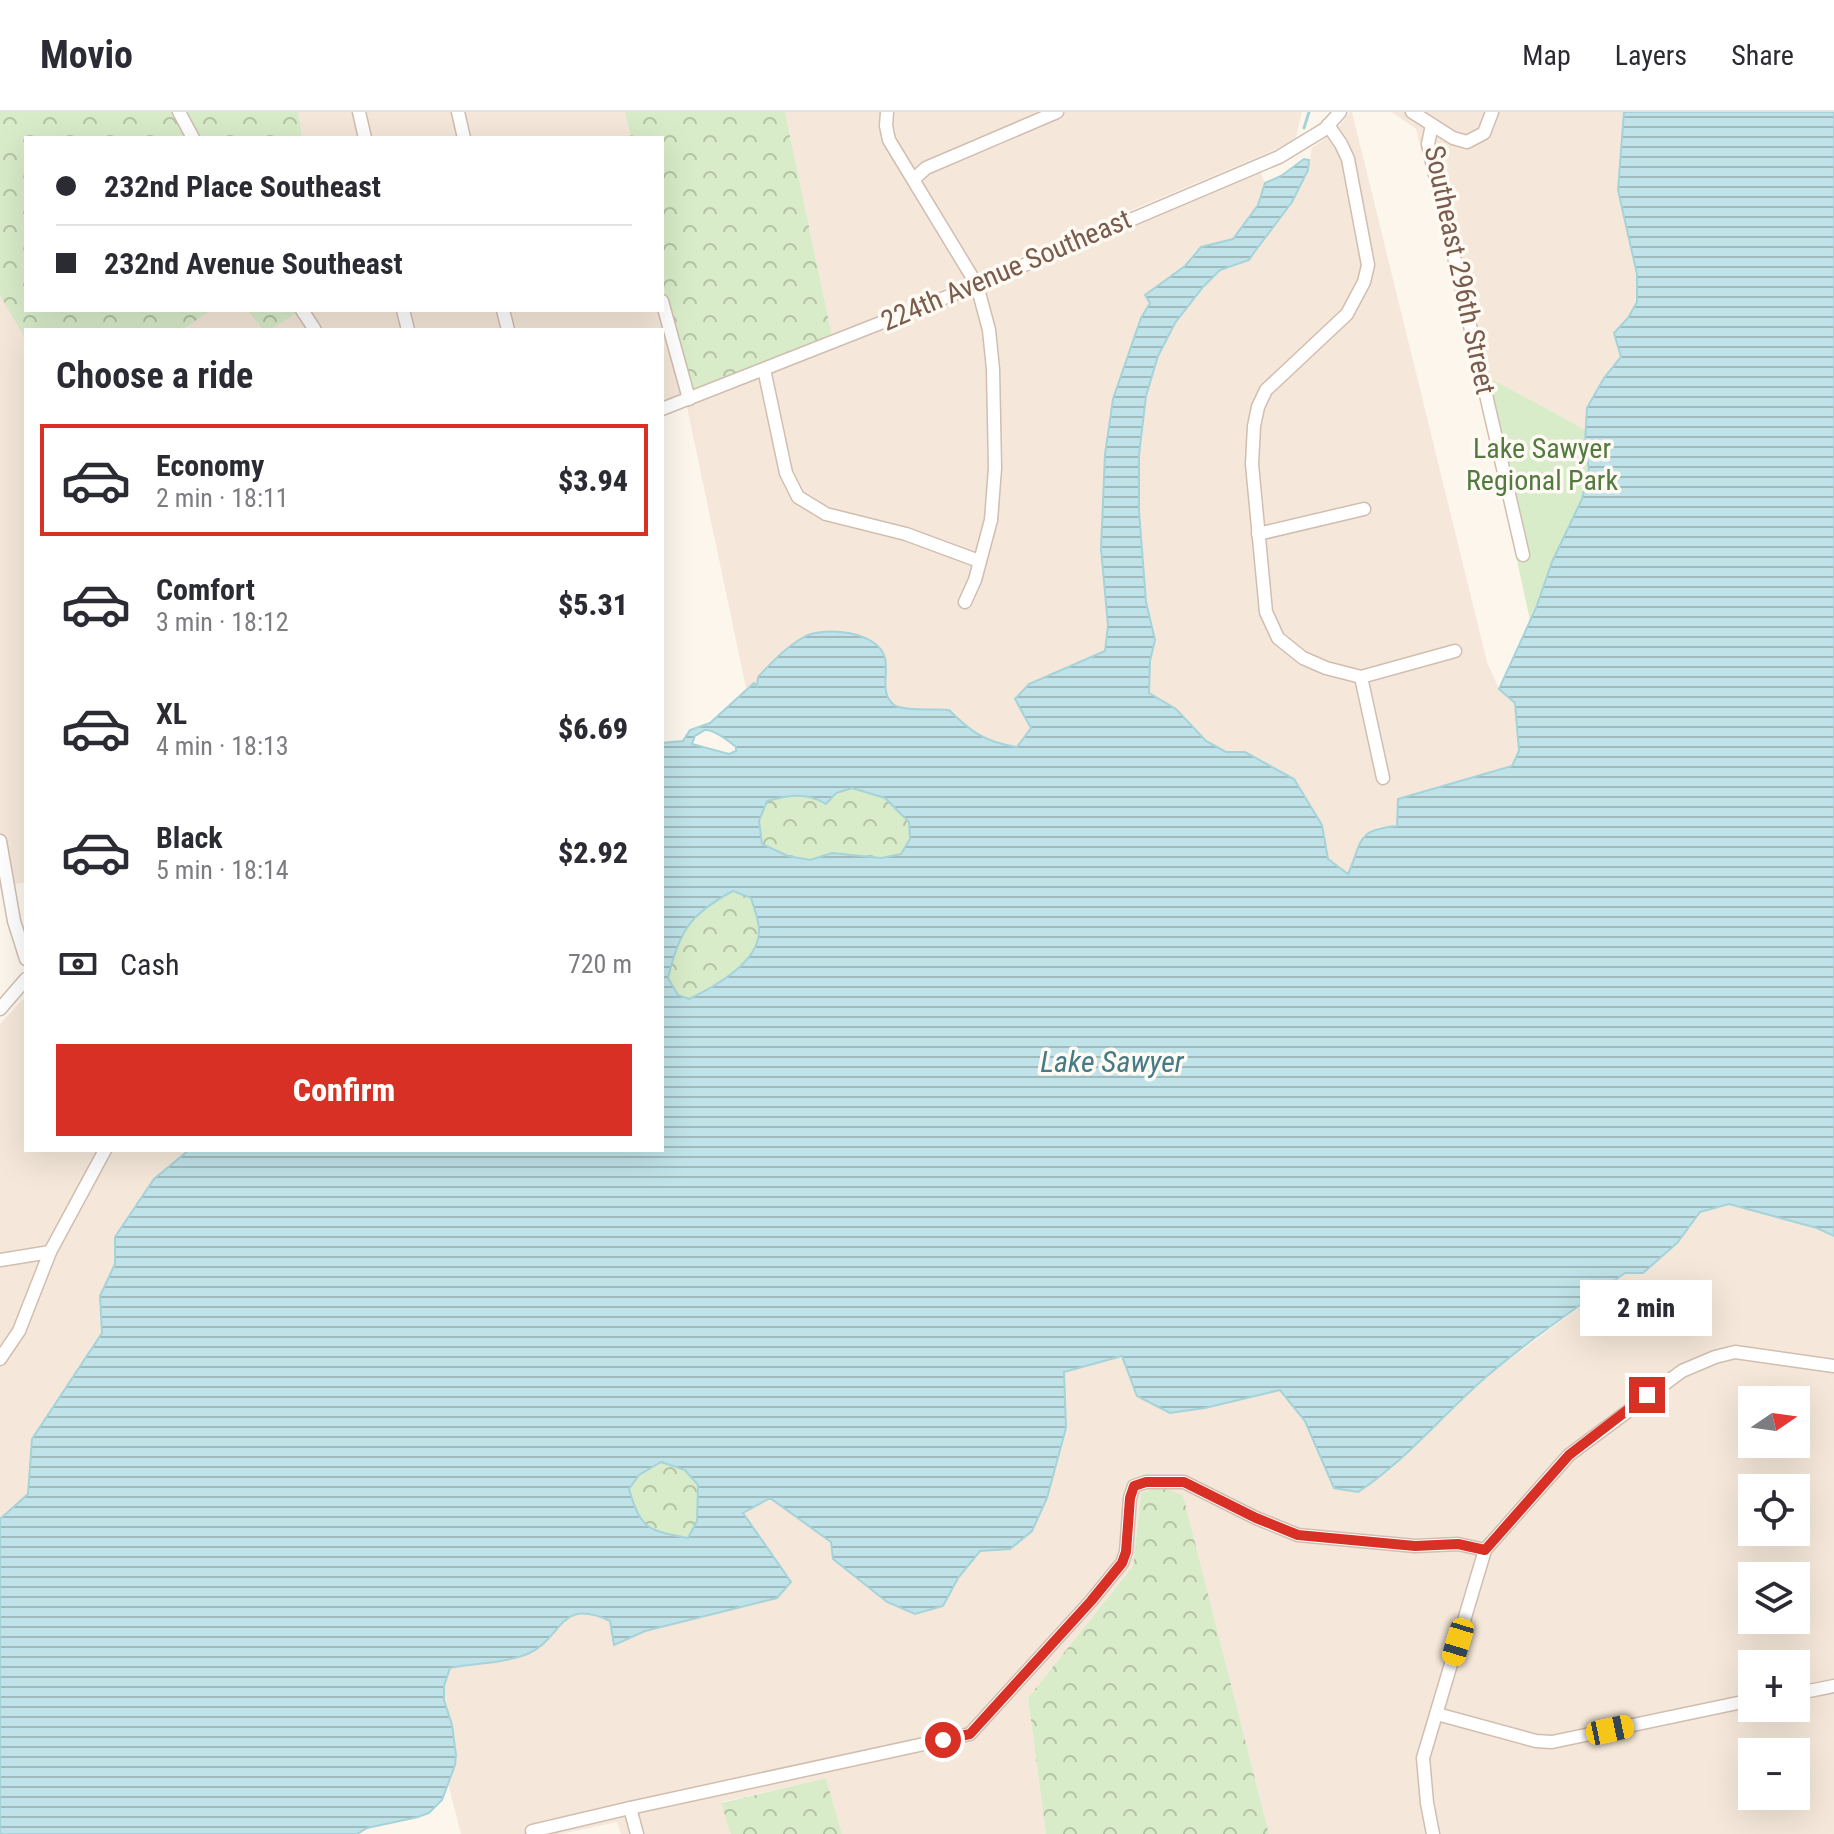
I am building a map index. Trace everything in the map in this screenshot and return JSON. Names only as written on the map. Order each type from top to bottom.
[{"type":"street","points":[[179,112],[192,136]]},
{"type":"street","points":[[359,112],[365,136]]},
{"type":"street","points":[[458,112],[464,136]]},
{"type":"street","points":[[914,179],[926,168],[1057,112]]},
{"type":"street","name":"224th Avenue Southeast","points":[[664,408],[977,285],[1279,157],[1304,143],[1340,112]]},
{"type":"street","points":[[1412,112],[1453,138],[1472,141],[1484,133],[1492,112]]},
{"type":"street","points":[[891,113],[886,126],[889,140],[977,285],[990,339],[995,466],[991,520],[975,580],[965,602]]},
{"type":"street","points":[[1328,125],[1348,159],[1368,265],[1364,282],[1347,314],[1266,390],[1258,407],[1252,464],[1266,612],[1278,638],[1303,658],[1361,677],[1455,651]]},
{"type":"street","name":"Southeast 296th Street","points":[[1432,125],[1428,144],[1523,555]]},
{"type":"street","points":[[664,308],[689,399]]},
{"type":"street","points":[[764,369],[786,473],[798,497],[826,514],[906,534],[979,561]]},
{"type":"street","points":[[1258,534],[1364,509]]},
{"type":"street","points":[[1361,677],[1383,778]]},
{"type":"street","points":[[0,841],[14,921],[24,953]]},
{"type":"street","points":[[0,1009],[24,981]]},
{"type":"street","points":[[0,1359],[19,1331],[50,1252],[104,1152]]},
{"type":"street","points":[[0,1260],[50,1252]]},
{"type":"street","points":[[1433,1834],[1423,1758],[1485,1550],[1569,1455],[1682,1371],[1735,1352],[1834,1366]]},
{"type":"street","points":[[532,1831],[970,1734],[1122,1563],[1126,1552],[1130,1498],[1134,1486],[1146,1482],[1184,1482],[1298,1535],[1415,1546],[1458,1544],[1485,1550]]},
{"type":"street","points":[[1810,1691],[1834,1686]]},
{"type":"street","points":[[1437,1714],[1536,1741],[1552,1742],[1738,1703]]},
{"type":"street","points":[[630,1808],[637,1834]]},
{"type":"shaded area","points":[[0,112],[625,112],[631,136],[24,136],[24,312],[664,312],[664,288],[687,392],[664,401],[664,328],[24,328],[24,882],[0,887]]},
{"type":"shaded area","points":[[785,112],[1302,112],[1296,137],[1291,143],[832,336]]},
{"type":"shaded area","points":[[1350,112],[1487,662],[1499,689],[1515,703],[1519,751],[1512,766],[1398,799],[1397,826],[1377,827],[1348,875],[1328,859],[1322,825],[1245,752],[1226,752],[1206,741],[1176,709],[1149,693],[1150,661],[1155,640],[1146,602],[1139,511],[1139,455],[1146,396],[1158,356],[1175,324],[1220,270],[1249,260],[1292,202],[1308,170],[1312,148],[1336,131]]},
{"type":"shaded area","points":[[1392,112],[1624,112],[1618,190],[1637,274],[1637,302],[1614,333],[1621,357],[1604,378],[1587,408],[1586,430],[1482,374],[1476,374],[1416,129]]},
{"type":"shaded area","points":[[1260,171],[1265,183],[1258,205],[1233,239],[1195,251],[1185,266],[1145,295],[1150,303],[1141,318],[1113,399],[1105,454],[1101,549],[1108,625],[1105,651],[1029,684],[1016,699],[1031,729],[1017,747],[992,743],[967,728],[949,710],[901,708],[893,704],[885,688],[885,658],[759,684],[757,687],[754,683],[746,688],[687,407]]},
{"type":"shaded area","points":[[24,998],[24,1152],[187,1152],[115,1237],[115,1264],[100,1296],[102,1333],[32,1439],[28,1494],[0,1519],[0,1024]]},
{"type":"shaded area","points":[[1729,1204],[1817,1228],[1834,1236],[1834,1834],[1269,1834],[1183,1495],[1141,1493],[1133,1566],[1028,1698],[1046,1834],[842,1834],[826,1778],[722,1802],[731,1834],[621,1834],[617,1822],[561,1834],[461,1834],[448,1783],[456,1755],[452,1725],[444,1700],[444,1686],[450,1668],[488,1664],[528,1654],[573,1614],[591,1612],[610,1621],[614,1645],[644,1631],[791,1582],[742,1513],[770,1498],[831,1542],[833,1559],[887,1602],[943,1606],[958,1578],[980,1550],[1010,1549],[1066,1428],[1063,1372],[1122,1356],[1137,1396],[1170,1413],[1280,1390],[1305,1421],[1334,1488],[1388,1472],[1486,1377],[1625,1273],[1677,1243],[1700,1212]]},
{"type":"green space","points":[[0,112],[298,112],[302,136],[24,136],[24,312],[208,312],[185,328],[24,328],[24,337],[0,295]]},
{"type":"green space","points":[[625,112],[785,112],[832,336],[689,399],[664,288],[664,136],[631,136]]},
{"type":"green space","points":[[249,312],[299,312],[272,328],[262,328]]},
{"type":"green space","name":"Lake Sawyer Regional Park","points":[[1476,374],[1482,374],[1586,430],[1589,470],[1582,499],[1530,620]]},
{"type":"green space","points":[[852,788],[885,798],[909,822],[910,839],[901,854],[881,858],[832,853],[810,860],[788,856],[762,844],[759,821],[767,801]]},
{"type":"green space","points":[[732,890],[751,898],[755,910],[759,930],[752,953],[744,963],[710,988],[689,999],[678,995],[668,978],[682,935],[696,916]]},
{"type":"green space","points":[[661,1462],[686,1470],[698,1485],[697,1521],[688,1538],[648,1526],[638,1514],[629,1489],[638,1475]]},
{"type":"green space","points":[[1160,1487],[1183,1495],[1269,1834],[1046,1834],[1028,1698],[1133,1566],[1141,1493]]},
{"type":"green space","points":[[826,1778],[842,1834],[731,1834],[721,1803]]},
{"type":"water","name":"Lake Sawyer","points":[[1624,112],[1834,112],[1834,1236],[1817,1228],[1729,1204],[1700,1212],[1677,1243],[1643,1273],[1625,1273],[1520,1350],[1470,1391],[1393,1465],[1358,1492],[1334,1488],[1305,1421],[1280,1390],[1170,1413],[1137,1396],[1122,1356],[1064,1372],[1066,1428],[1047,1498],[1032,1531],[1010,1549],[980,1551],[958,1578],[943,1606],[915,1614],[887,1602],[833,1559],[831,1542],[770,1498],[743,1513],[791,1582],[777,1598],[645,1631],[614,1645],[610,1621],[580,1614],[570,1617],[538,1648],[525,1655],[450,1668],[444,1686],[444,1700],[452,1725],[455,1765],[442,1800],[429,1813],[418,1817],[367,1828],[357,1834],[0,1834],[0,1519],[28,1494],[32,1439],[102,1333],[100,1296],[115,1264],[115,1237],[154,1179],[187,1152],[664,1152],[664,743],[683,741],[690,730],[710,723],[754,683],[757,686],[758,677],[797,641],[813,634],[837,632],[862,637],[880,649],[886,664],[887,694],[894,705],[949,710],[979,735],[1017,747],[1031,728],[1015,699],[1029,684],[1105,651],[1108,625],[1101,549],[1105,454],[1113,399],[1141,318],[1150,303],[1145,295],[1185,266],[1201,247],[1233,239],[1258,205],[1265,183],[1281,176],[1304,159],[1309,160],[1308,170],[1292,202],[1249,260],[1220,270],[1175,323],[1158,356],[1146,396],[1139,455],[1139,511],[1146,602],[1155,640],[1150,661],[1149,693],[1176,709],[1206,741],[1226,752],[1245,752],[1294,779],[1322,825],[1328,859],[1348,874],[1359,845],[1367,834],[1397,826],[1398,799],[1512,766],[1519,751],[1515,703],[1499,689],[1582,499],[1589,470],[1585,445],[1587,408],[1604,378],[1621,357],[1614,333],[1637,302],[1637,274],[1618,190]],"holes":[[[705,730],[721,736],[736,747],[736,751],[729,754],[692,744],[695,736]],[[852,788],[885,798],[909,822],[910,839],[901,854],[881,858],[832,853],[810,860],[788,856],[762,844],[759,821],[767,801],[798,796],[826,804],[836,793]],[[733,891],[751,898],[756,914],[759,926],[752,953],[734,972],[711,988],[689,999],[678,995],[668,978],[682,936],[696,916]],[[661,1462],[685,1470],[698,1485],[697,1521],[688,1538],[648,1526],[638,1513],[629,1489],[639,1475]]]},
{"type":"waterway","points":[[1304,128],[1309,112]]},
{"type":"route","points":[[943,1740],[970,1734],[1122,1563],[1134,1486],[1146,1482],[1184,1482],[1298,1535],[1415,1546],[1458,1544],[1485,1550],[1569,1455],[1647,1395]]}]
